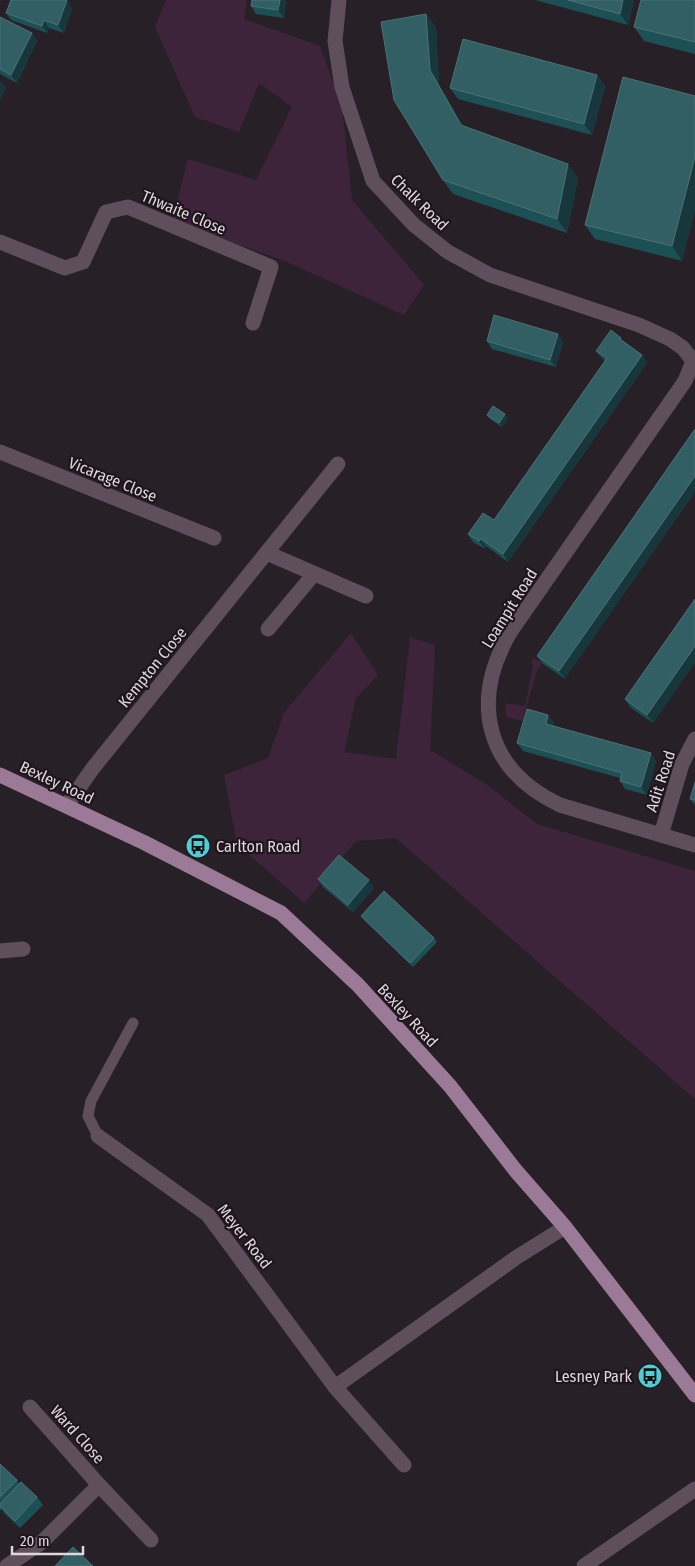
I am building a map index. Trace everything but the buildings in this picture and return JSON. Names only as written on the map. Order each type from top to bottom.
[{"type":"main road","name":"Bexley Road","points":[[0,775],[68,805],[281,913],[358,985],[450,1086],[516,1171],[565,1227],[695,1395]]},
{"type":"street","name":"Chalk Road","points":[[339,0],[335,41],[342,87],[374,181],[414,225],[448,252],[490,275],[639,324],[670,339],[683,348],[694,360]]},
{"type":"street","name":"Thwaite Close","points":[[0,242],[65,268],[83,262],[106,212],[128,207],[271,267],[253,323]]},
{"type":"street","name":"Loampit Road","points":[[694,360],[685,381],[511,630],[495,662],[488,689],[488,710],[498,749],[510,768],[524,783],[542,796],[560,805],[695,845]]},
{"type":"street","name":"Vicarage Close","points":[[0,452],[214,538]]},
{"type":"street","name":"Kempton Close","points":[[68,805],[93,768],[338,464]]},
{"type":"street","points":[[267,553],[366,596]]},
{"type":"street","points":[[268,629],[314,574]]},
{"type":"street","name":"Adit Road","points":[[661,835],[680,770],[695,738]]},
{"type":"street","points":[[0,951],[23,949]]},
{"type":"street","name":"Meyer Road","points":[[98,1136],[208,1214],[335,1387],[404,1465]]},
{"type":"street","points":[[335,1387],[517,1258],[565,1227]]},
{"type":"street","name":"Ward Close","points":[[30,1407],[151,1540]]},
{"type":"street","name":"Ward Close","points":[[7,1566],[42,1542],[100,1485]]},
{"type":"street","points":[[584,1566],[695,1489]]},
{"type":"lane","points":[[98,1136],[88,1116],[91,1101],[133,1023]]},
{"type":"shaded area","points":[[166,0],[247,0],[244,19],[320,46],[342,107],[352,200],[424,285],[404,315],[285,261],[172,221],[188,159],[256,180],[292,107],[259,83],[239,132],[195,117],[155,27]]},
{"type":"shaded area","points":[[351,633],[378,675],[356,698],[344,752],[396,759],[410,637],[435,645],[430,750],[486,784],[537,824],[695,871],[695,1099],[396,838],[356,841],[304,903],[237,844],[224,775],[268,758],[284,713]]},
{"type":"shaded area","points":[[534,658],[542,663],[537,671],[522,721],[506,717],[505,703],[525,706],[533,664],[531,664]]},
{"type":"place","name":"Carlton Road","points":[[198,846]]},
{"type":"place","name":"Lesney Park","points":[[650,1376]]}]
